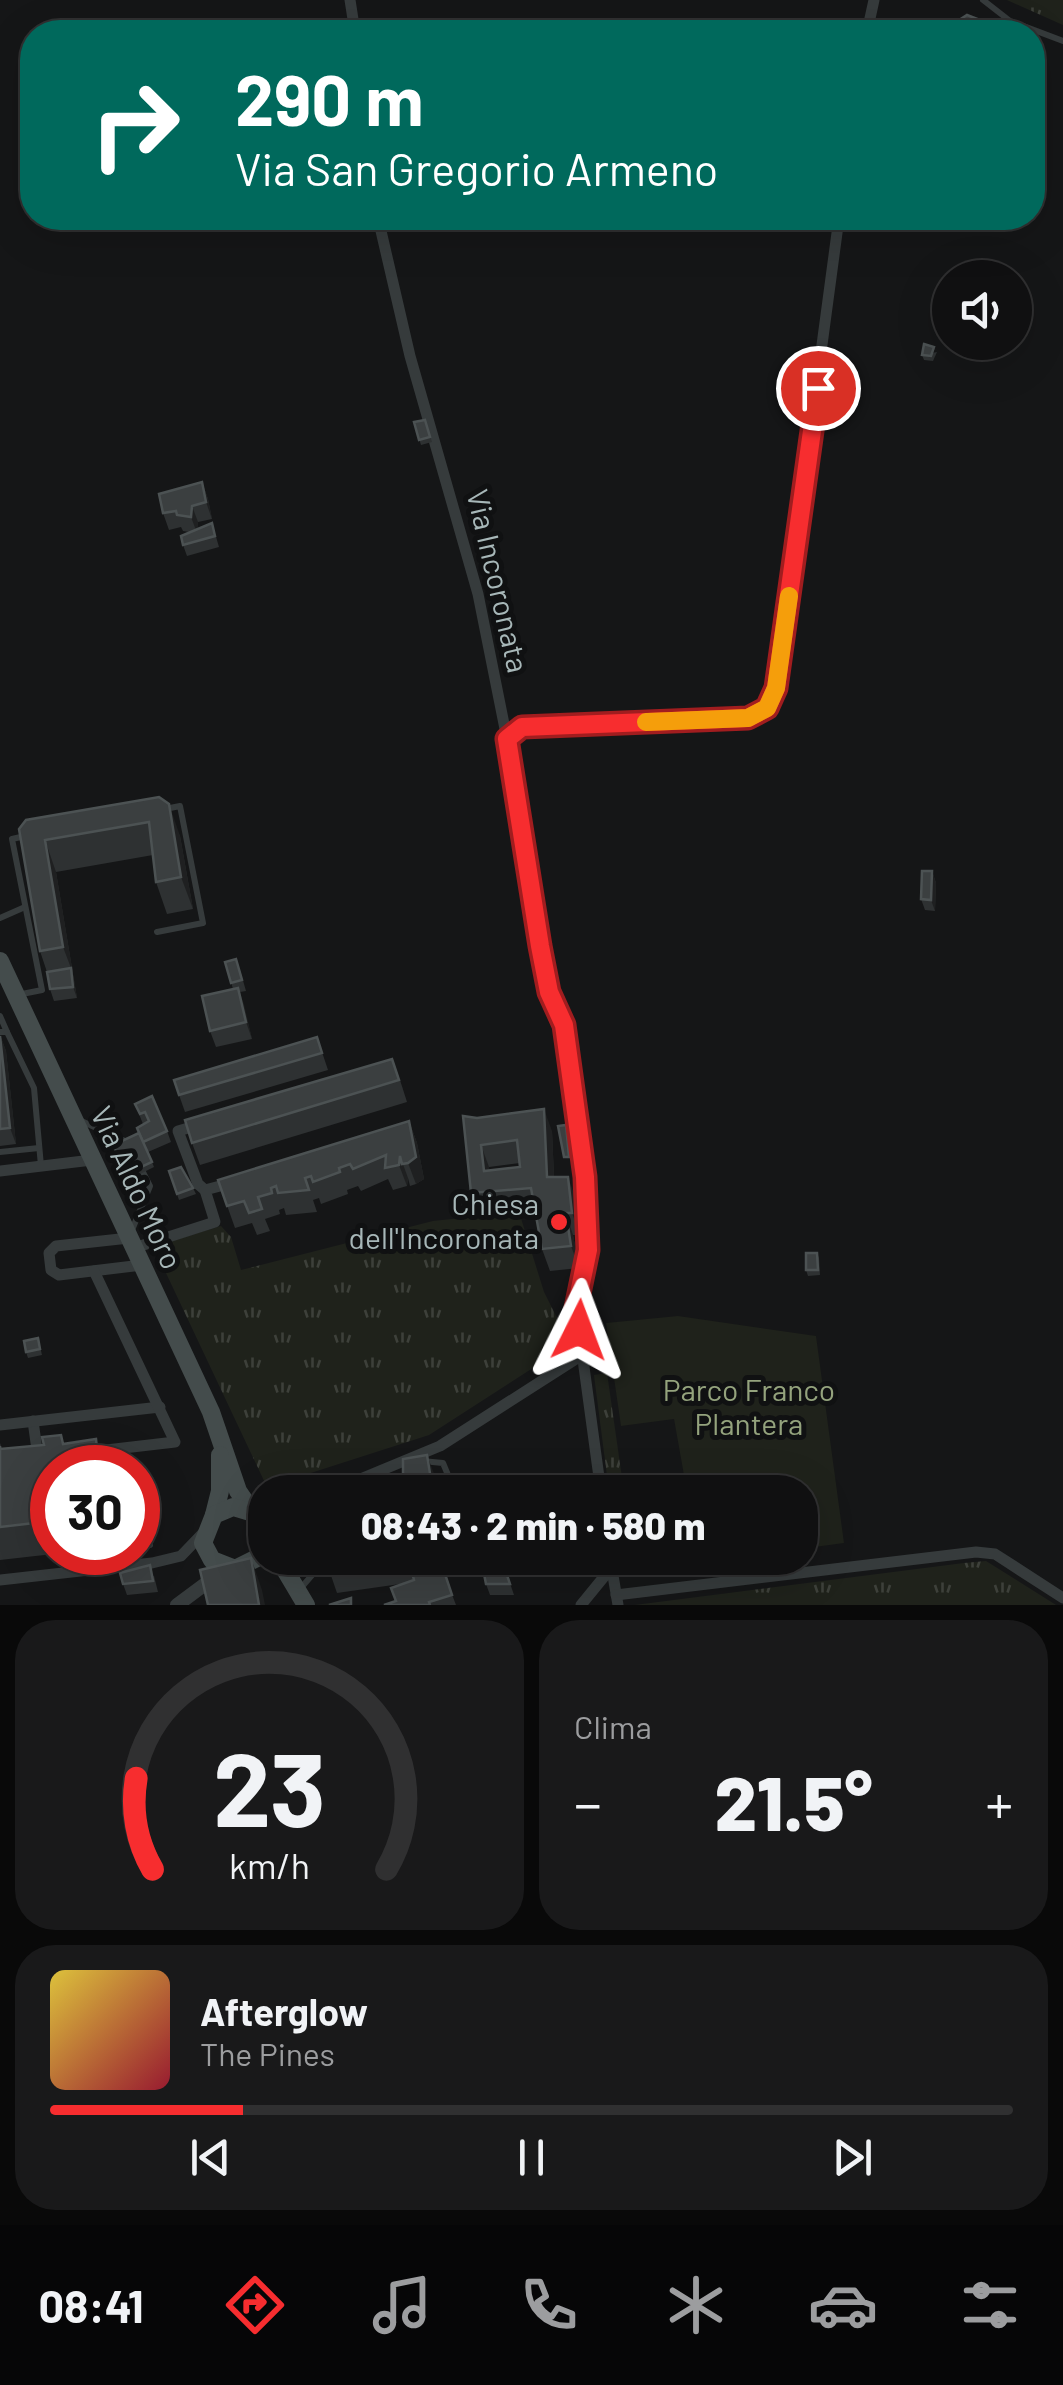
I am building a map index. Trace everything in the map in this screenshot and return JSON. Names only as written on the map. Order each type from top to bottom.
[{"type":"main road","name":"Via Aldo Moro","points":[[0,961],[211,1412],[238,1491],[248,1505]]},
{"type":"main road","name":"Via Aldo Moro","points":[[214,1515],[220,1491],[218,1440]]},
{"type":"main road","points":[[248,1516],[233,1507],[214,1515],[204,1532],[210,1556],[235,1568],[248,1567]]},
{"type":"main road","points":[[235,1568],[248,1562]]},
{"type":"main road","points":[[289,1575],[303,1597]]},
{"type":"street","name":"Via Incoronata","points":[[381,230],[410,356],[478,594],[507,739],[549,992],[564,1025],[585,1177],[588,1250],[576,1308],[599,1475]]},
{"type":"street","points":[[507,739],[522,727],[748,718],[767,708],[776,688],[812,444],[838,230]]},
{"type":"street","points":[[135,1250],[56,1246],[49,1253],[51,1270],[59,1275],[94,1271],[135,1250],[215,1222],[178,1131],[224,1118]]},
{"type":"street","points":[[0,1170],[92,1160]]},
{"type":"street","points":[[204,1190],[256,1176]]},
{"type":"street","points":[[94,1271],[175,1442],[149,1445]]},
{"type":"street","points":[[373,1475],[440,1446],[582,1355]]},
{"type":"street","points":[[0,1425],[160,1407]]},
{"type":"street","points":[[33,1421],[36,1445]]},
{"type":"street","points":[[19,1459],[30,1458]]},
{"type":"street","points":[[0,1580],[152,1563],[181,1556],[204,1532]]},
{"type":"street","points":[[613,1575],[617,1600],[976,1552],[995,1554],[1063,1598]]},
{"type":"street","points":[[181,1600],[210,1556]]},
{"type":"street","points":[[181,1600],[235,1568]]},
{"type":"street","points":[[581,1605],[602,1575]]},
{"type":"lane","points":[[983,0],[1009,20]]},
{"type":"lane","points":[[157,932],[203,923],[180,806],[161,810]]},
{"type":"lane","points":[[16,996],[42,990],[12,839],[31,835]]},
{"type":"lane","points":[[0,918],[26,907]]},
{"type":"lane","points":[[0,1016],[4,1032],[34,1088],[40,1166]]},
{"type":"lane","points":[[72,1117],[128,1142],[136,1156],[150,1186],[135,1250]]},
{"type":"lane","points":[[0,1152],[39,1148]]},
{"type":"lane","points":[[440,1446],[448,1475]]},
{"type":"lane","points":[[396,1466],[434,1460],[443,1464]]},
{"type":"green space","points":[[1007,0],[1063,0],[1063,25]]},
{"type":"green space","points":[[519,1212],[544,1292],[570,1344],[429,1435],[304,1475],[261,1475],[158,1256],[165,1243],[221,1226],[231,1237],[241,1270],[433,1221]]},
{"type":"green space","name":"Parco Franco Plantera","points":[[678,1316],[816,1336],[844,1543],[818,1547],[818,1475],[684,1475],[674,1419],[621,1426],[606,1323]]},
{"type":"green space","points":[[601,1331],[605,1366],[593,1367],[587,1334]]},
{"type":"green space","points":[[607,1373],[622,1475],[607,1475],[594,1375]]},
{"type":"green space","points":[[986,1561],[1056,1605],[635,1605],[964,1563]]},
{"type":"building","points":[[924,344],[932,346],[931,356],[922,355]]},
{"type":"building","points":[[425,420],[430,437],[419,440],[414,422]]},
{"type":"building","points":[[202,482],[206,502],[192,506],[191,517],[177,515],[176,511],[163,513],[159,494]]},
{"type":"building","points":[[212,523],[215,536],[183,545],[181,536]]},
{"type":"building","points":[[159,797],[169,804],[181,877],[156,882],[149,822],[45,840],[63,947],[40,951],[19,829],[26,820]]},
{"type":"building","points":[[922,871],[932,871],[931,900],[921,899]]},
{"type":"building","points":[[236,959],[242,980],[231,983],[225,962]]},
{"type":"building","points":[[71,968],[73,987],[50,989],[47,972]]},
{"type":"building","points":[[238,988],[246,1022],[210,1031],[202,996]]},
{"type":"building","points":[[0,1036],[10,1128],[0,1129]]},
{"type":"building","points":[[317,1037],[322,1053],[179,1095],[174,1080]]},
{"type":"building","points":[[392,1059],[399,1080],[192,1143],[185,1120]]},
{"type":"building","points":[[152,1096],[167,1131],[143,1142],[137,1128],[149,1121],[135,1104]]},
{"type":"building","points":[[544,1109],[547,1177],[568,1177],[572,1213],[566,1213],[571,1246],[542,1249],[531,1188],[471,1193],[463,1116],[477,1118]],"holes":[[[517,1140],[520,1167],[484,1171],[481,1145]]]},
{"type":"building","points":[[409,1121],[416,1157],[408,1163],[402,1164],[400,1156],[399,1165],[385,1168],[386,1155],[353,1169],[350,1164],[339,1168],[340,1172],[313,1182],[311,1176],[305,1178],[309,1190],[278,1193],[276,1186],[271,1188],[272,1193],[258,1197],[262,1209],[249,1213],[244,1201],[227,1206],[218,1180]]},
{"type":"building","points":[[566,1125],[569,1157],[564,1157],[558,1126]]},
{"type":"building","points":[[139,1133],[152,1162],[126,1174],[113,1145]]},
{"type":"building","points":[[181,1167],[193,1188],[177,1194],[169,1171]]},
{"type":"building","points":[[806,1253],[817,1253],[818,1270],[806,1270]]},
{"type":"building","points":[[38,1338],[40,1349],[26,1352],[24,1341]]},
{"type":"building","points":[[61,1435],[63,1444],[96,1439],[97,1445],[44,1445],[42,1437]]},
{"type":"building","points":[[30,1446],[30,1524],[0,1527],[0,1449]]},
{"type":"building","points":[[427,1455],[430,1475],[403,1475],[403,1459]]},
{"type":"building","points":[[248,1559],[248,1575],[254,1575],[259,1605],[208,1605],[200,1570]]},
{"type":"building","points":[[121,1575],[152,1575],[153,1581],[123,1584]]},
{"type":"building","points":[[445,1575],[452,1595],[429,1602],[430,1605],[384,1605],[396,1601],[391,1588],[414,1580],[413,1576]]},
{"type":"building","points":[[484,1575],[507,1575],[510,1584],[486,1584]]},
{"type":"building","points":[[351,1598],[351,1605],[329,1605]]},
{"type":"slow traffic","points":[[646,722],[748,718],[767,708],[776,688],[789,596]]},
{"type":"place","name":"Chiesa dell'Incoronata","points":[[559,1222]]},
{"type":"route","points":[[579,1330],[576,1308],[588,1250],[585,1177],[564,1025],[549,992],[507,739],[522,727],[748,718],[767,708],[776,688],[818,388]]}]
